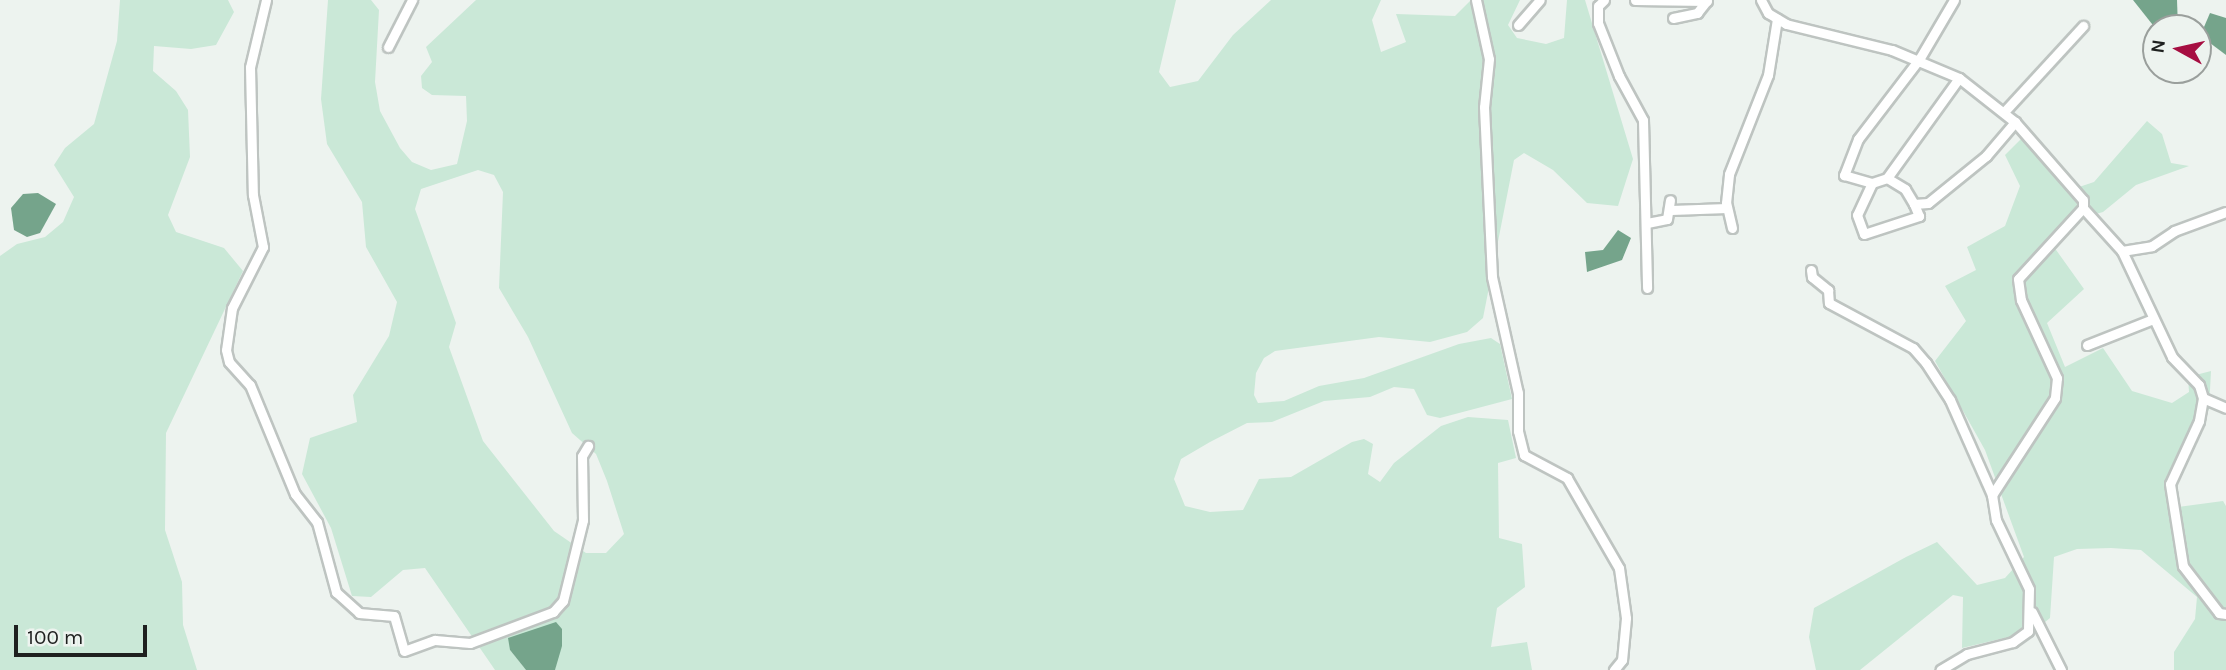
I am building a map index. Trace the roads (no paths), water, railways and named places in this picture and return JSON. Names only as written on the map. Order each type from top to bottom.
[{"type":"street","points":[[266,0],[250,67],[253,195],[262,247],[232,308],[226,350],[229,362],[250,385],[295,494],[317,522],[336,592],[359,613],[394,616],[404,651],[435,640],[470,643],[553,612],[563,601],[583,520],[582,456],[588,446]]},
{"type":"street","points":[[388,47],[412,0]]},
{"type":"street","points":[[1476,0],[1489,59],[1484,107],[1492,276],[1518,393],[1518,431],[1524,455],[1567,478],[1619,568],[1626,618],[1622,660],[1614,670]]},
{"type":"street","points":[[1518,25],[1540,0]]},
{"type":"street","points":[[1604,0],[1598,6],[1598,23],[1619,76],[1643,120],[1647,288]]},
{"type":"street","points":[[1635,0],[1707,1]]},
{"type":"street","points":[[1761,0],[1777,19],[1920,58],[1959,78],[2015,122],[2079,191],[2083,208],[2122,251],[2172,357],[2199,385],[2203,398],[2199,421],[2170,484],[2183,566],[2219,612],[2226,614]]},
{"type":"street","points":[[1954,0],[1920,58],[1858,139],[1844,175],[1872,183],[1887,178],[1959,78]]},
{"type":"street","points":[[1673,18],[1697,13],[1707,1]]},
{"type":"street","points":[[1732,228],[1727,208],[1729,174],[1768,75],[1777,19]]},
{"type":"street","points":[[2004,112],[2083,26]]},
{"type":"street","points":[[1914,204],[1928,203],[1948,190],[2015,122]]},
{"type":"street","points":[[1872,183],[1857,215],[1864,234],[1919,216],[1905,189],[1887,178]]},
{"type":"street","points":[[1647,223],[1667,219],[1670,205],[1727,208]]},
{"type":"street","points":[[1992,495],[2056,398],[2057,379],[2021,300],[2018,279],[2083,208]]},
{"type":"street","points":[[2122,251],[2152,246],[2174,231],[2226,212]]},
{"type":"street","points":[[1811,271],[1828,290],[1829,303],[1913,348],[1950,400],[1992,495],[1996,520],[2029,589],[2032,612],[2061,670]]},
{"type":"street","points":[[2087,345],[2153,318]]},
{"type":"street","points":[[2203,398],[2226,408]]},
{"type":"street","points":[[1940,670],[1967,654],[2013,642],[2028,631],[2032,612]]}]
